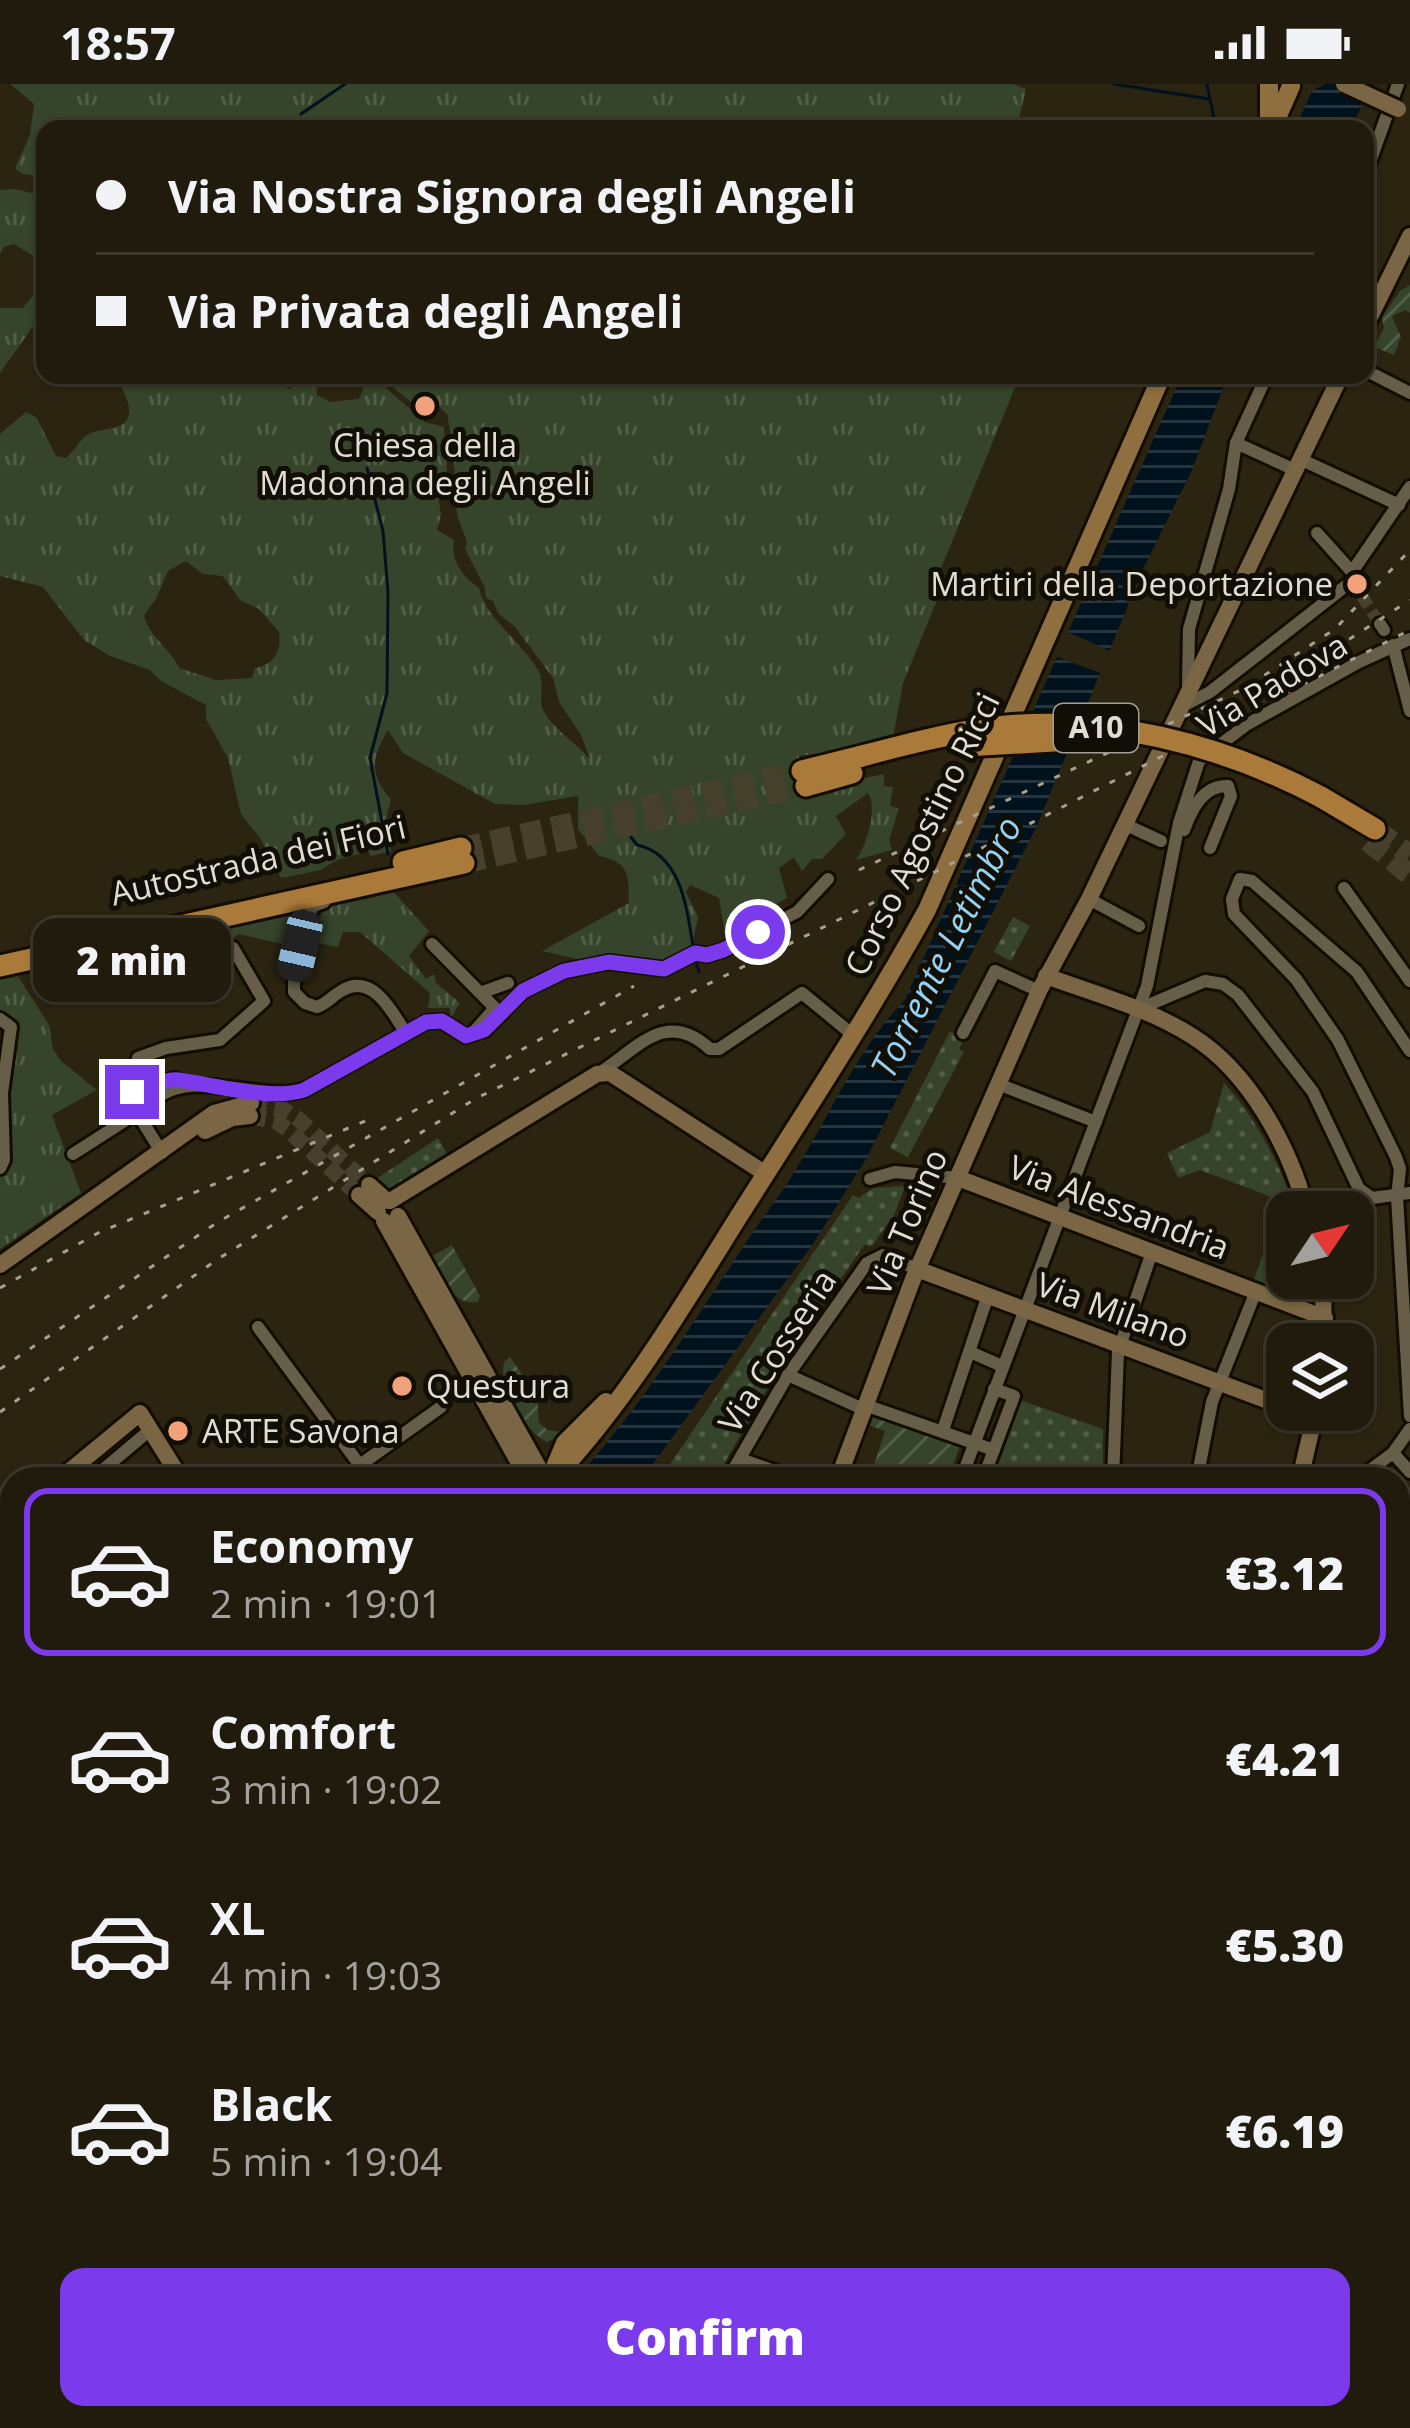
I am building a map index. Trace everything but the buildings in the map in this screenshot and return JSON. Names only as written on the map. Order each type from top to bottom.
[{"type":"highway","name":"A10","points":[[804,778],[963,746],[1027,740],[1103,742],[1224,769],[1318,802],[1371,835]]},
{"type":"highway","name":"Autostrada dei Fiori","points":[[0,966],[138,928],[462,855]]},
{"type":"highway","name":"Autostrada dei Fiori","points":[[0,952],[138,928]]},
{"type":"main road","points":[[1272,120],[1282,85]]},
{"type":"main road","name":"Corso Agostino Ricci","points":[[562,1467],[584,1446],[651,1356],[927,910],[1158,384]]},
{"type":"main road","name":"Corso Agostino Ricci","points":[[554,1467],[565,1443],[651,1356]]},
{"type":"street","points":[[1344,84],[1404,112]]},
{"type":"street","points":[[1374,151],[1398,84]]},
{"type":"street","points":[[1374,309],[1410,236]]},
{"type":"street","points":[[1374,375],[1410,393]]},
{"type":"street","points":[[1263,384],[1236,443],[1229,489],[1189,629],[1184,700],[1210,692],[1352,577],[1410,487]]},
{"type":"street","name":"Via Torino","points":[[842,1467],[917,1269],[1043,984],[1337,384]]},
{"type":"street","points":[[1236,443],[1399,506]]},
{"type":"street","points":[[1317,533],[1352,577]]},
{"type":"street","name":"Via Padova","points":[[965,1467],[1147,986],[1168,843],[1199,761],[1246,725],[1410,639]]},
{"type":"street","points":[[1393,645],[1410,711]]},
{"type":"street","points":[[1124,824],[1168,843],[1204,794],[1213,787],[1228,786],[1231,796],[1210,848]]},
{"type":"street","points":[[132,1092],[174,1079],[286,1096],[432,1020],[462,1035],[484,1030],[523,991],[564,971],[609,962],[664,969],[695,953],[723,950],[797,911],[829,879]]},
{"type":"street","points":[[1410,1051],[1357,972],[1252,881],[1240,879],[1232,899],[1234,914],[1296,979],[1346,1052],[1400,1169],[1410,1416]]},
{"type":"street","points":[[1344,888],[1410,981]]},
{"type":"street","points":[[361,895],[313,906],[294,974],[294,992],[317,1007],[349,987],[367,988],[386,1001],[405,1032]]},
{"type":"street","points":[[1088,899],[1139,926]]},
{"type":"street","points":[[432,944],[495,1008],[472,1035]]},
{"type":"street","points":[[73,1154],[126,1120],[138,1058],[147,1052],[220,1040],[264,1001],[233,948]]},
{"type":"street","points":[[963,1033],[995,971],[1138,1010],[1194,1037],[1242,1082],[1275,1133],[1298,1191]]},
{"type":"street","points":[[483,992],[508,983]]},
{"type":"street","points":[[1138,1010],[1194,984],[1222,983],[1238,995],[1300,1073],[1359,1189],[1372,1198],[1404,1195]]},
{"type":"street","points":[[390,1210],[422,1184],[671,1029],[690,1033],[713,1050],[802,993],[853,1035]]},
{"type":"street","points":[[0,1019],[11,1027],[2,1093],[4,1160],[0,1168]]},
{"type":"street","points":[[597,1074],[622,1079],[766,1174]]},
{"type":"street","points":[[998,1084],[1096,1122]]},
{"type":"street","points":[[164,1151],[141,1124],[142,1114],[169,1092],[198,1086]]},
{"type":"street","points":[[0,1265],[214,1113],[251,1109]]},
{"type":"street","points":[[870,1179],[895,1172],[958,1178]]},
{"type":"street","name":"Via Alessandria","points":[[958,1178],[1325,1318]]},
{"type":"street","points":[[364,1190],[390,1210],[542,1467]]},
{"type":"street","points":[[390,1210],[522,1467]]},
{"type":"street","points":[[1114,1467],[1120,1344],[1152,1252]]},
{"type":"street","name":"Via Cosseria","points":[[735,1467],[788,1375],[854,1280],[877,1256],[917,1269]]},
{"type":"street","name":"Via Milano","points":[[917,1269],[1266,1400]]},
{"type":"street","points":[[1199,1467],[1219,1382],[1256,1291]]},
{"type":"street","points":[[943,1430],[988,1295]]},
{"type":"street","points":[[1324,1299],[1325,1323]]},
{"type":"street","points":[[258,1327],[360,1465],[441,1407]]},
{"type":"street","points":[[970,1352],[1002,1366]]},
{"type":"street","points":[[788,1375],[864,1407],[994,1450]]},
{"type":"street","points":[[988,1467],[1014,1396],[994,1389]]},
{"type":"street","points":[[502,1403],[537,1443],[545,1447],[565,1443]]},
{"type":"street","points":[[76,1466],[140,1413],[173,1467]]},
{"type":"street","points":[[105,1467],[150,1430]]},
{"type":"street","points":[[1375,1467],[1393,1454],[1410,1430]]},
{"type":"street","points":[[1306,1467],[1312,1431]]},
{"type":"street","points":[[1393,1454],[1405,1467]]},
{"type":"street","points":[[740,1459],[763,1467]]},
{"type":"green space","points":[[10,84],[1013,84],[1026,89],[1019,120],[36,120],[36,175],[15,168],[30,135],[34,104]]},
{"type":"green space","points":[[0,190],[36,194],[36,284],[35,257],[14,244],[0,254]]},
{"type":"green space","points":[[1410,285],[1410,313],[1405,310],[1392,316],[1401,337],[1394,355],[1374,347],[1384,328],[1382,317]]},
{"type":"green space","points":[[36,297],[36,322],[0,373],[0,308],[23,308]]},
{"type":"green space","points":[[121,384],[280,384],[289,389],[316,384],[317,395],[330,402],[359,399],[365,384],[381,384],[425,422],[444,427],[447,474],[437,486],[441,515],[437,530],[454,540],[459,567],[539,672],[547,717],[590,759],[559,702],[553,678],[515,627],[486,598],[465,549],[447,414],[426,394],[411,402],[389,384],[1016,384],[940,571],[946,578],[903,683],[892,743],[799,756],[799,764],[845,782],[884,774],[884,786],[893,787],[890,806],[899,808],[889,840],[892,850],[856,860],[870,826],[868,793],[836,816],[846,834],[822,859],[812,859],[802,871],[794,857],[779,868],[787,898],[725,934],[719,898],[690,885],[686,892],[698,917],[691,951],[665,965],[619,958],[582,960],[542,951],[629,903],[623,867],[599,856],[578,829],[578,796],[523,805],[495,804],[403,753],[388,730],[375,766],[391,800],[387,815],[391,851],[371,856],[368,851],[320,870],[281,878],[241,814],[228,758],[206,719],[206,705],[150,670],[110,656],[84,640],[43,587],[0,576],[0,434],[26,412],[36,417],[56,456],[66,458],[92,432],[123,424],[129,408]],"holes":[[[186,561],[203,574],[223,576],[240,600],[259,609],[279,632],[275,656],[255,668],[252,678],[216,680],[179,668],[144,615],[168,571]]]},
{"type":"green space","points":[[390,888],[429,931],[409,956],[426,979],[434,974],[436,983],[460,1003],[450,1019],[450,1008],[428,1008],[430,993],[360,932],[343,932],[338,947],[312,942],[324,906],[370,898],[373,889]]},
{"type":"green space","points":[[308,903],[296,925],[289,926],[291,946],[239,934],[184,970],[147,966],[126,943]]},
{"type":"green space","points":[[1013,917],[1030,926],[1011,961],[994,952]]},
{"type":"green space","points":[[14,970],[49,1025],[53,1049],[61,1061],[97,1090],[52,1115],[81,1193],[0,1249],[0,1177],[10,1160],[9,1061],[16,1024],[0,1011],[0,973]]},
{"type":"green space","points":[[950,1031],[964,1039],[959,1049],[964,1052],[908,1157],[890,1148]]},
{"type":"green space","points":[[1224,1083],[1257,1127],[1288,1191],[1266,1191],[1266,1195],[1200,1170],[1178,1178],[1167,1153],[1210,1132]]},
{"type":"green space","points":[[438,1138],[449,1157],[393,1190],[376,1179]]},
{"type":"green space","points":[[905,1186],[895,1213],[872,1246],[864,1245],[777,1372],[722,1467],[668,1467],[853,1195],[859,1198],[873,1188]]},
{"type":"green space","points":[[452,1245],[480,1296],[478,1302],[454,1295],[432,1256]]},
{"type":"green space","points":[[1266,1245],[1266,1285],[1254,1280]]},
{"type":"green space","points":[[510,1357],[537,1396],[539,1422],[547,1430],[566,1432],[547,1442],[521,1418],[503,1373]]},
{"type":"green space","points":[[1020,1400],[1103,1429],[1103,1467],[995,1467]]},
{"type":"green space","points":[[870,1413],[961,1443],[952,1467],[873,1467],[885,1431],[866,1424]]},
{"type":"water","points":[[1325,84],[1373,84],[1355,120],[1299,120],[1312,91]]},
{"type":"water","name":"Torrente Letimbro","points":[[1178,384],[1225,384],[1192,470],[1144,567],[1036,828],[866,1159],[813,1244],[651,1467],[586,1467],[666,1362],[790,1180],[859,1060],[905,1000]]},
{"type":"pier","points":[[1063,630],[1117,654],[1108,676],[1052,655]]},
{"type":"waterway","points":[[301,114],[345,84]]},
{"type":"waterway","points":[[1114,84],[1209,99]]},
{"type":"waterway","points":[[1207,84],[1214,120]]},
{"type":"waterway","points":[[367,468],[383,531],[388,592],[387,693],[370,758],[388,854]]},
{"type":"waterway","points":[[628,833],[672,871],[684,900],[693,947]]},
{"type":"waterway","points":[[695,958],[699,972]]},
{"type":"tunnel","points":[[1352,581],[1380,624]]},
{"type":"tunnel","points":[[461,848],[802,771]]},
{"type":"tunnel","points":[[464,863],[806,786]]},
{"type":"tunnel","points":[[1375,829],[1410,855]]},
{"type":"tunnel","points":[[1368,841],[1410,875]]},
{"type":"tunnel","points":[[251,1103],[282,1109],[297,1118],[369,1185]]},
{"type":"tunnel","points":[[250,1116],[276,1121],[359,1195]]},
{"type":"railway","points":[[859,870],[1245,688],[1335,629],[1410,550]]},
{"type":"railway","points":[[1334,649],[1410,600]]},
{"type":"railway","points":[[0,1412],[218,1259],[475,1099],[1410,630]]},
{"type":"railway","points":[[0,1369],[218,1222],[634,986]]},
{"type":"railway","points":[[0,1288],[98,1233],[370,1119]]},
{"type":"place","name":"Chiesa della Madonna degli Angeli","points":[[425,406]]},
{"type":"place","name":"Martiri della Deportazione","points":[[1357,584]]},
{"type":"place","name":"Questura","points":[[402,1386]]},
{"type":"place","name":"ARTE Savona","points":[[178,1431]]},
{"type":"route","points":[[132,1092],[174,1079],[286,1096],[432,1020],[466,1036],[484,1030],[523,991],[564,971],[609,962],[664,969],[695,953],[723,950],[758,932]]}]
